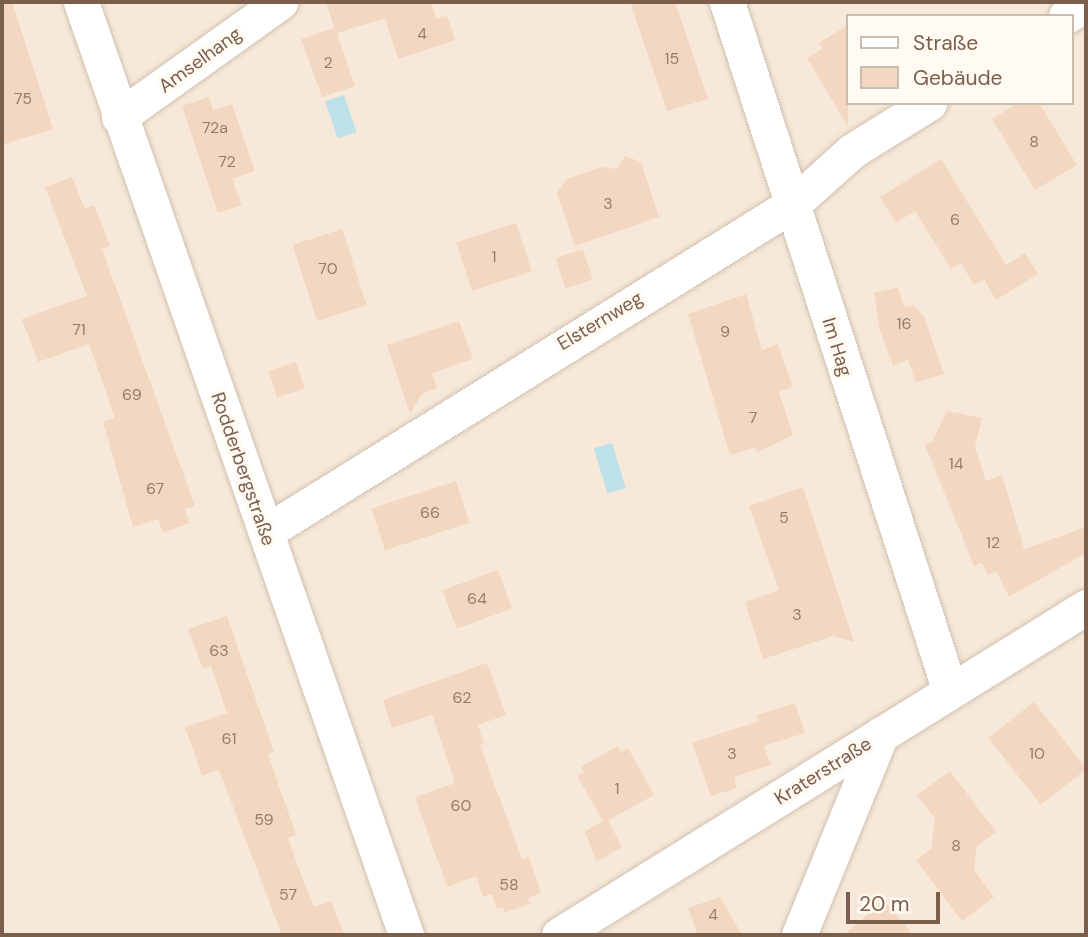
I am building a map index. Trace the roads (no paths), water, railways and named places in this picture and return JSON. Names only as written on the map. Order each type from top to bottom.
[{"type":"street","name":"Rodderbergstraße","points":[[81,2],[406,935]]},
{"type":"street","name":"Amselhang","points":[[119,117],[280,2]]},
{"type":"street","name":"Im Hag","points":[[727,2],[950,691]]},
{"type":"street","points":[[1069,14],[1086,4]]},
{"type":"street","name":"Elsternweg","points":[[266,532],[793,204],[852,151],[926,105]]},
{"type":"street","name":"Kraterstraße","points":[[559,935],[1086,607]]},
{"type":"street","points":[[799,935],[881,734]]},
{"type":"water","points":[[344,95],[357,132],[338,138],[325,102]]},
{"type":"water","points":[[612,443],[626,488],[608,494],[594,449]]}]
